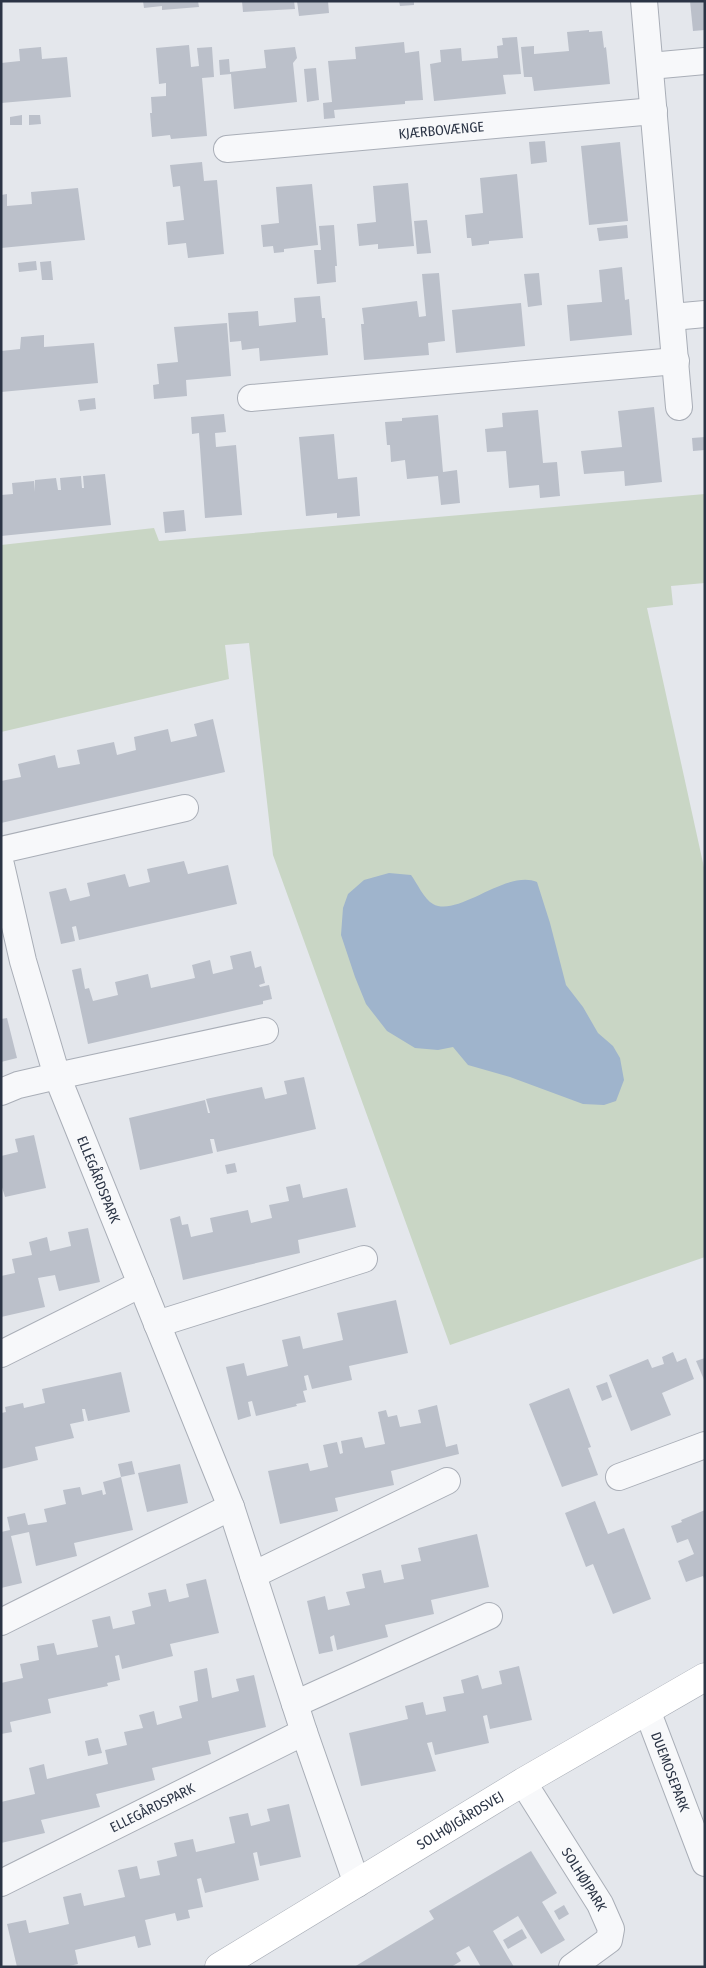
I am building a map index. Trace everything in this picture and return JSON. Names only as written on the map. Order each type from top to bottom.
[{"type":"street","points":[[644,1],[680,407]]},
{"type":"street","points":[[650,66],[705,61]]},
{"type":"street","name":"KJÆRBOVÆNGE","points":[[227,149],[654,111]]},
{"type":"street","points":[[672,317],[705,314]]},
{"type":"street","points":[[251,398],[676,361]]},
{"type":"street","points":[[1,850],[185,808]]},
{"type":"street","name":"ELLEGÅRDSPARK","points":[[1,865],[23,961],[57,1076],[231,1507],[304,1732],[357,1884]]},
{"type":"street","points":[[1,1092],[18,1085],[265,1031]]},
{"type":"street","points":[[158,1324],[364,1259]]},
{"type":"street","points":[[1,1354],[142,1284]]},
{"type":"street","points":[[619,1477],[705,1445]]},
{"type":"street","points":[[253,1575],[447,1482]]},
{"type":"street","points":[[1,1622],[231,1507]]},
{"type":"street","points":[[295,1704],[488,1616]]},
{"type":"street","name":"SOLHØJGÅRDSVEJ","points":[[219,1967],[523,1782],[705,1677]]},
{"type":"street","name":"DUEMOSEPARK","points":[[647,1710],[705,1863]]},
{"type":"street","name":"ELLEGÅRDSPARK","points":[[1,1883],[304,1732]]},
{"type":"street","name":"SOLHØJPARK","points":[[523,1782],[600,1904],[611,1929],[610,1940],[572,1967]]},
{"type":"green space","points":[[705,494],[705,583],[671,586],[673,605],[647,608],[705,872],[705,1257],[450,1345],[273,855],[249,643],[225,645],[229,679],[1,732],[1,545],[154,528],[159,541]]},
{"type":"water","points":[[389,873],[411,875],[430,902],[443,907],[469,900],[511,882],[525,880],[537,882],[566,985],[583,1007],[598,1033],[613,1046],[620,1058],[624,1080],[616,1101],[604,1105],[583,1104],[510,1077],[468,1065],[453,1047],[438,1050],[415,1048],[387,1031],[366,1004],[341,935],[343,908],[348,894],[364,880]]},
{"type":"building","points":[[143,1],[198,1],[199,7],[162,10],[162,6],[144,8]]},
{"type":"building","points":[[242,1],[294,1],[295,9],[243,12]]},
{"type":"building","points":[[297,1],[328,1],[329,13],[299,16]]},
{"type":"building","points":[[399,1],[414,1],[414,5],[400,6]]},
{"type":"building","points":[[690,1],[705,1],[705,30],[693,31]]},
{"type":"building","points":[[589,30],[589,32],[602,31],[604,48],[606,47],[610,84],[534,91],[532,77],[524,77],[521,47],[534,46],[534,54],[569,51],[567,32]]},
{"type":"building","points":[[517,37],[521,74],[503,75],[506,94],[434,101],[430,64],[441,62],[440,50],[461,48],[462,61],[498,58],[497,46],[503,45],[502,38]]},
{"type":"building","points":[[404,42],[405,53],[419,51],[423,100],[405,101],[405,104],[334,110],[335,118],[324,119],[323,103],[332,102],[328,61],[356,59],[355,47]]},
{"type":"building","points":[[189,45],[191,67],[199,66],[197,48],[212,47],[214,77],[202,78],[207,136],[171,139],[170,135],[152,137],[151,97],[166,96],[166,83],[159,84],[156,48]]},
{"type":"building","points":[[41,47],[42,59],[67,57],[71,97],[1,103],[1,63],[20,61],[19,49]]},
{"type":"building","points":[[295,47],[297,58],[293,63],[297,102],[234,109],[231,74],[220,75],[219,60],[229,59],[230,72],[266,68],[264,50]]},
{"type":"building","points":[[316,68],[319,100],[307,102],[304,69]]},
{"type":"building","points":[[22,115],[22,125],[10,125],[10,117]]},
{"type":"building","points":[[29,115],[40,115],[41,124],[29,125]]},
{"type":"building","points":[[545,141],[547,162],[531,164],[529,142]]},
{"type":"building","points":[[620,142],[628,221],[589,225],[581,146]]},
{"type":"building","points":[[202,162],[204,181],[217,180],[224,254],[188,258],[186,243],[168,245],[166,222],[184,220],[180,186],[173,187],[170,165]]},
{"type":"building","points":[[517,174],[523,238],[489,241],[489,244],[472,246],[471,238],[467,238],[465,215],[483,213],[480,178]]},
{"type":"building","points":[[408,183],[414,246],[378,249],[378,244],[359,246],[357,224],[376,222],[373,186]]},
{"type":"building","points":[[312,184],[318,245],[284,249],[284,252],[274,253],[273,246],[263,247],[261,225],[279,223],[276,187]]},
{"type":"building","points":[[78,188],[85,240],[1,248],[1,195],[7,194],[7,206],[32,204],[31,192]]},
{"type":"building","points":[[427,220],[431,253],[417,254],[414,221]]},
{"type":"building","points":[[334,225],[337,266],[335,266],[336,282],[317,284],[314,250],[321,250],[319,226]]},
{"type":"building","points":[[627,225],[628,238],[599,241],[597,228]]},
{"type":"building","points":[[36,261],[37,270],[19,272],[18,263]]},
{"type":"building","points":[[51,261],[53,280],[42,280],[40,262]]},
{"type":"building","points":[[622,267],[625,300],[629,299],[632,335],[570,341],[567,305],[602,302],[599,270]]},
{"type":"building","points":[[439,273],[445,341],[428,343],[429,355],[364,360],[361,324],[364,324],[362,308],[417,301],[419,317],[426,316],[422,274]]},
{"type":"building","points":[[539,273],[542,305],[528,307],[524,274]]},
{"type":"building","points":[[320,296],[322,318],[325,318],[328,355],[260,361],[259,348],[242,350],[241,341],[230,342],[228,313],[258,311],[259,326],[296,322],[294,298]]},
{"type":"building","points":[[521,303],[525,346],[456,353],[452,310]]},
{"type":"building","points":[[227,323],[231,376],[186,380],[187,396],[154,399],[153,385],[159,384],[157,364],[178,362],[174,327]]},
{"type":"building","points":[[44,335],[44,347],[94,343],[98,383],[1,392],[1,351],[20,349],[21,337]]},
{"type":"building","points":[[95,398],[96,409],[80,411],[78,400]]},
{"type":"building","points":[[654,407],[662,482],[625,486],[624,471],[584,474],[581,451],[622,447],[618,411]]},
{"type":"building","points":[[538,410],[543,463],[557,462],[560,496],[540,498],[539,485],[509,488],[506,451],[487,452],[485,429],[503,427],[502,413]]},
{"type":"building","points":[[224,414],[226,432],[215,433],[216,447],[236,445],[242,515],[205,518],[199,433],[192,434],[191,417]]},
{"type":"building","points":[[438,415],[443,472],[457,470],[460,503],[441,505],[438,476],[407,479],[405,460],[391,462],[390,445],[387,445],[385,422],[402,421],[402,418]]},
{"type":"building","points":[[334,434],[338,479],[357,477],[360,516],[337,518],[337,513],[306,516],[299,437]]},
{"type":"building","points":[[705,437],[705,450],[693,451],[692,438]]},
{"type":"building","points":[[105,474],[111,525],[1,536],[1,495],[13,494],[12,483],[34,481],[34,492],[35,480],[56,478],[58,490],[61,490],[60,478],[81,476],[82,488],[84,488],[83,476]]},
{"type":"building","points":[[184,510],[186,531],[165,533],[163,512]]},
{"type":"building","points":[[213,719],[225,772],[1,823],[1,781],[21,777],[18,764],[55,755],[58,768],[80,764],[77,750],[114,742],[117,755],[136,750],[134,737],[168,729],[171,742],[197,736],[194,724]]},
{"type":"building","points":[[184,861],[188,874],[228,865],[237,904],[79,940],[76,926],[72,927],[75,941],[61,944],[49,892],[66,888],[70,901],[90,896],[87,883],[125,874],[129,887],[150,882],[147,869]]},
{"type":"building","points":[[251,951],[255,968],[261,966],[265,983],[259,985],[260,987],[269,985],[272,999],[263,1001],[263,1004],[88,1044],[72,970],[81,968],[85,989],[89,988],[93,1001],[118,995],[115,982],[148,974],[151,988],[195,978],[192,965],[210,960],[213,974],[233,969],[230,956]]},
{"type":"building","points":[[7,1018],[17,1058],[1,1062],[1,1019]]},
{"type":"building","points":[[304,1077],[316,1129],[217,1152],[214,1139],[210,1139],[213,1153],[140,1170],[129,1118],[205,1100],[208,1113],[210,1113],[206,1099],[262,1087],[265,1099],[287,1094],[284,1081]]},
{"type":"building","points":[[34,1135],[46,1188],[5,1197],[1,1184],[1,1156],[18,1152],[15,1139]]},
{"type":"building","points":[[235,1163],[237,1172],[227,1174],[225,1165]]},
{"type":"building","points":[[300,1184],[303,1198],[347,1188],[356,1227],[298,1240],[300,1253],[183,1280],[170,1219],[180,1216],[182,1225],[188,1224],[191,1237],[213,1232],[210,1218],[248,1210],[251,1223],[272,1218],[269,1205],[289,1201],[286,1187]]},
{"type":"building","points":[[88,1228],[100,1282],[59,1291],[55,1275],[38,1278],[45,1307],[1,1317],[1,1276],[15,1273],[12,1259],[32,1255],[29,1242],[47,1237],[50,1251],[71,1246],[68,1232]]},
{"type":"building","points":[[396,1300],[408,1353],[349,1366],[352,1380],[312,1389],[308,1375],[304,1376],[307,1390],[303,1391],[306,1402],[256,1416],[252,1401],[248,1402],[251,1416],[238,1420],[226,1367],[244,1363],[247,1376],[288,1366],[282,1340],[300,1336],[303,1349],[343,1340],[337,1313]]},
{"type":"building","points":[[673,1352],[677,1362],[686,1358],[694,1379],[662,1393],[671,1415],[631,1431],[609,1375],[648,1359],[652,1368],[664,1364],[662,1357]]},
{"type":"building","points":[[705,1358],[705,1382],[696,1361]]},
{"type":"building","points":[[121,1372],[130,1412],[88,1421],[85,1409],[82,1409],[84,1421],[70,1424],[74,1438],[35,1447],[38,1460],[1,1469],[1,1413],[6,1412],[5,1407],[23,1403],[24,1408],[45,1403],[42,1389]]},
{"type":"building","points":[[607,1382],[612,1397],[602,1401],[596,1386]]},
{"type":"building","points":[[569,1388],[591,1447],[588,1448],[598,1475],[562,1487],[529,1404]]},
{"type":"building","points":[[437,1405],[446,1447],[457,1444],[459,1454],[391,1471],[394,1485],[335,1498],[338,1511],[280,1524],[268,1471],[308,1463],[310,1471],[328,1467],[323,1445],[337,1442],[340,1454],[343,1453],[341,1441],[362,1437],[365,1448],[385,1444],[378,1412],[386,1410],[388,1417],[397,1415],[400,1427],[421,1423],[418,1410]]},
{"type":"building","points":[[132,1461],[135,1474],[121,1477],[118,1464]]},
{"type":"building","points":[[180,1464],[188,1503],[147,1512],[138,1473]]},
{"type":"building","points":[[121,1477],[133,1530],[74,1543],[77,1556],[36,1566],[29,1532],[11,1536],[22,1583],[1,1588],[1,1532],[10,1530],[7,1517],[25,1513],[28,1525],[47,1522],[44,1509],[66,1504],[63,1490],[80,1487],[82,1495],[102,1490],[103,1495],[106,1494],[103,1482]]},
{"type":"building","points":[[595,1501],[608,1534],[624,1528],[651,1599],[613,1614],[593,1564],[586,1567],[565,1513]]},
{"type":"building","points":[[705,1510],[705,1581],[703,1576],[686,1582],[678,1561],[694,1554],[688,1539],[677,1543],[671,1526]]},
{"type":"building","points":[[477,1534],[489,1587],[431,1600],[434,1614],[385,1625],[388,1637],[337,1650],[334,1635],[330,1637],[333,1651],[319,1654],[307,1601],[325,1596],[328,1610],[350,1605],[346,1592],[365,1588],[362,1574],[381,1570],[384,1583],[404,1579],[401,1565],[421,1561],[418,1548]]},
{"type":"building","points":[[206,1579],[219,1633],[170,1644],[173,1656],[122,1669],[119,1655],[115,1656],[120,1680],[107,1683],[108,1686],[48,1699],[51,1713],[10,1722],[12,1732],[1,1734],[1,1683],[23,1678],[20,1664],[39,1660],[37,1646],[54,1643],[57,1655],[98,1647],[92,1620],[110,1616],[113,1629],[135,1624],[132,1611],[151,1606],[148,1593],[166,1589],[169,1602],[189,1597],[186,1584]]},
{"type":"building","points":[[519,1666],[532,1720],[490,1729],[487,1715],[483,1716],[489,1743],[435,1755],[432,1742],[427,1743],[436,1771],[361,1786],[349,1733],[408,1719],[405,1706],[423,1702],[426,1715],[446,1711],[443,1697],[464,1693],[461,1680],[478,1675],[482,1689],[502,1684],[499,1671]]},
{"type":"building","points":[[207,1668],[212,1698],[239,1691],[236,1679],[254,1675],[266,1727],[208,1741],[211,1754],[152,1768],[155,1780],[96,1794],[100,1807],[41,1820],[45,1833],[1,1843],[1,1802],[35,1794],[29,1768],[44,1764],[47,1779],[108,1764],[105,1750],[127,1745],[124,1732],[143,1728],[139,1715],[154,1711],[157,1725],[182,1718],[179,1706],[198,1701],[194,1671]]},
{"type":"building","points":[[98,1738],[102,1753],[88,1756],[85,1741]]},
{"type":"building","points":[[289,1804],[301,1857],[260,1866],[257,1852],[253,1853],[259,1880],[205,1893],[201,1878],[197,1879],[203,1907],[188,1910],[190,1918],[177,1921],[175,1913],[145,1920],[151,1945],[138,1948],[135,1936],[75,1950],[78,1964],[65,1967],[17,1967],[7,1924],[26,1920],[29,1933],[69,1924],[63,1897],[81,1893],[84,1906],[125,1897],[118,1870],[137,1866],[140,1879],[160,1875],[157,1861],[177,1856],[174,1843],[193,1839],[196,1852],[235,1843],[229,1817],[248,1813],[251,1826],[270,1821],[267,1809]]},
{"type":"building","points":[[531,1851],[557,1893],[542,1902],[565,1940],[541,1954],[518,1916],[493,1931],[514,1967],[481,1967],[469,1946],[456,1953],[461,1961],[451,1967],[354,1967],[434,1919],[429,1911]]},
{"type":"building","points":[[564,1905],[569,1914],[559,1920],[554,1911]]},
{"type":"building","points":[[522,1929],[527,1938],[508,1949],[503,1940]]}]
